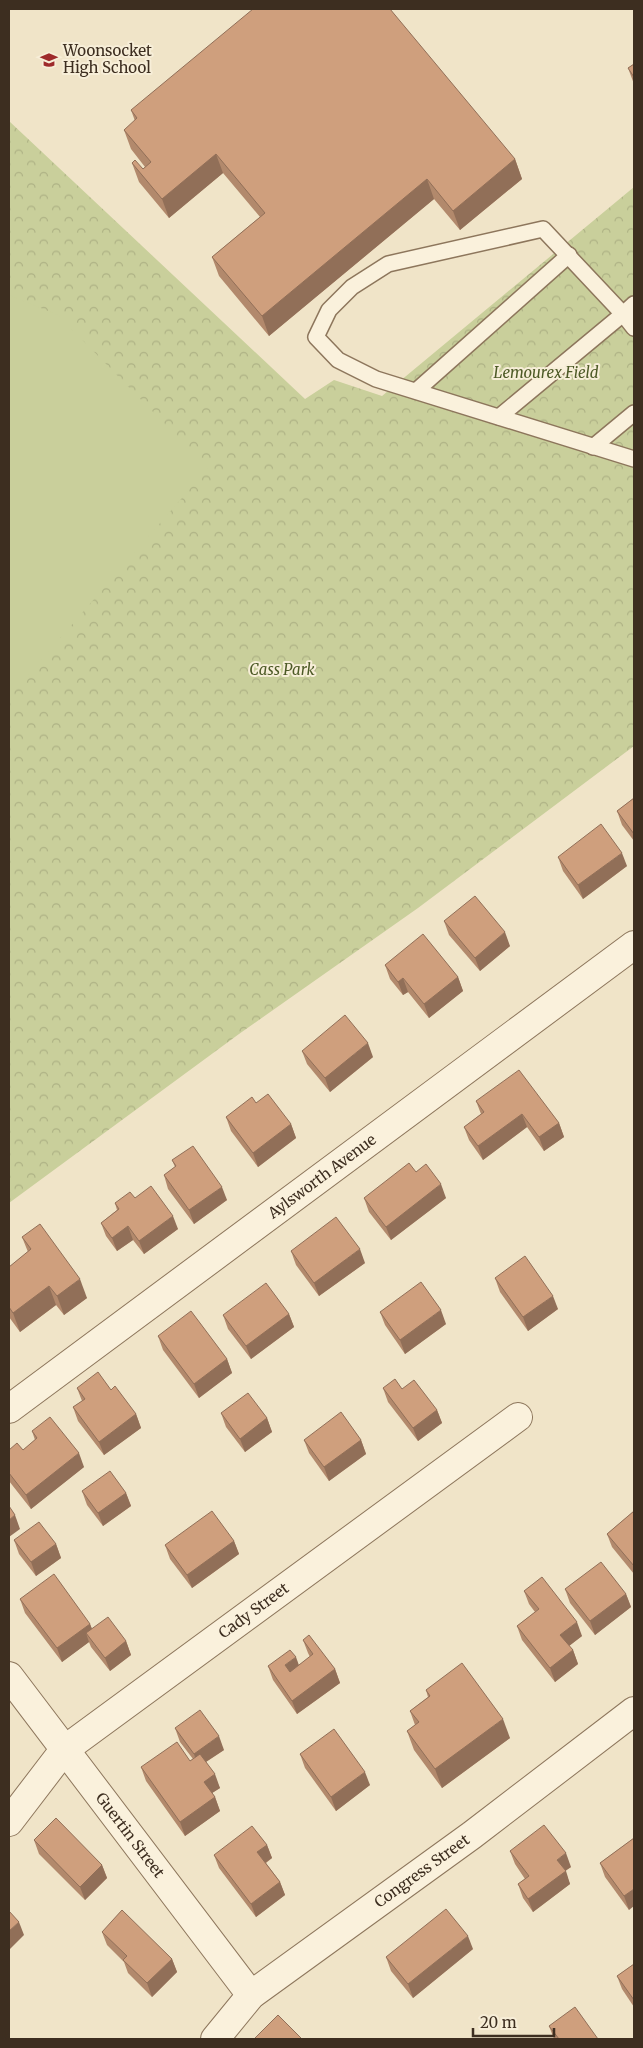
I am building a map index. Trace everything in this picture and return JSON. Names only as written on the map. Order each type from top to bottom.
[{"type":"street","name":"Aylsworth Avenue","points":[[9,1408],[634,945]]},
{"type":"street","name":"Cady Street","points":[[9,1822],[64,1750],[518,1417]]},
{"type":"street","name":"Guertin Street","points":[[9,1676],[251,1995]]},
{"type":"street","name":"Congress Street","points":[[215,2039],[251,1995],[472,1835],[634,1711]]},
{"type":"lane","points":[[634,328],[629,309],[569,256],[543,228],[388,264],[352,287],[329,310],[316,337],[338,360],[376,379],[634,459]]},
{"type":"lane","points":[[416,391],[569,256]]},
{"type":"lane","points":[[499,417],[629,309]]},
{"type":"lane","points":[[593,447],[634,413]]},
{"type":"green space","name":"Cass Park","points":[[9,121],[305,399],[334,380],[382,396],[634,187],[634,746],[418,908],[239,1034],[9,1203]]},
{"type":"green space","points":[[9,295],[58,315],[208,468],[9,697]]},
{"type":"building","points":[[253,9],[390,9],[515,159],[453,211],[427,179],[262,316],[212,257],[265,213],[216,154],[162,199],[132,163],[135,160],[143,169],[151,162],[124,130],[137,118],[131,110]]},
{"type":"building","points":[[634,64],[634,77],[628,68]]},
{"type":"building","points":[[634,798],[634,834],[617,811]]},
{"type":"building","points":[[601,824],[622,853],[578,885],[558,857]]},
{"type":"building","points":[[475,896],[505,932],[475,958],[444,921]]},
{"type":"building","points":[[423,934],[458,977],[424,1004],[403,978],[398,982],[385,965]]},
{"type":"building","points":[[345,1015],[368,1043],[325,1078],[302,1051]]},
{"type":"building","points":[[519,1070],[559,1123],[539,1137],[522,1114],[478,1146],[464,1127],[484,1112],[476,1101]]},
{"type":"building","points":[[268,1094],[291,1124],[253,1153],[226,1117],[252,1097],[256,1103]]},
{"type":"building","points":[[193,1146],[222,1187],[189,1210],[164,1175],[176,1166],[172,1160]]},
{"type":"building","points":[[409,1163],[416,1172],[426,1164],[441,1184],[386,1227],[364,1198]]},
{"type":"building","points":[[151,1186],[173,1216],[139,1241],[128,1226],[112,1238],[101,1223],[119,1209],[115,1203],[130,1192],[135,1198]]},
{"type":"building","points":[[336,1217],[360,1249],[314,1283],[291,1251]]},
{"type":"building","points":[[40,1224],[80,1279],[57,1296],[49,1286],[13,1313],[9,1307],[9,1267],[31,1249],[22,1237]]},
{"type":"building","points":[[525,1256],[553,1296],[523,1317],[495,1278]]},
{"type":"building","points":[[421,1282],[441,1310],[400,1340],[380,1312]]},
{"type":"building","points":[[266,1283],[289,1314],[246,1346],[223,1315]]},
{"type":"building","points":[[191,1311],[227,1359],[194,1384],[158,1336]]},
{"type":"building","points":[[98,1372],[111,1390],[115,1386],[136,1414],[99,1442],[73,1407],[85,1399],[77,1388]]},
{"type":"building","points":[[395,1379],[402,1389],[414,1380],[437,1410],[413,1428],[383,1388]]},
{"type":"building","points":[[248,1393],[267,1418],[240,1439],[221,1413]]},
{"type":"building","points":[[341,1412],[361,1440],[324,1467],[304,1440]]},
{"type":"building","points":[[50,1417],[79,1453],[26,1495],[9,1473],[9,1450],[17,1443],[23,1450],[37,1438],[32,1431]]},
{"type":"building","points":[[110,1471],[126,1493],[98,1513],[82,1491]]},
{"type":"building","points":[[9,1506],[15,1515],[9,1520]]},
{"type":"building","points":[[212,1511],[234,1541],[187,1575],[165,1545]]},
{"type":"building","points":[[634,1511],[634,1566],[607,1534]]},
{"type":"building","points":[[39,1522],[56,1544],[31,1562],[14,1540]]},
{"type":"building","points":[[601,1562],[626,1594],[590,1621],[565,1589]]},
{"type":"building","points":[[54,1574],[90,1624],[57,1648],[20,1599]]},
{"type":"building","points":[[542,1577],[577,1622],[560,1635],[573,1650],[550,1668],[517,1626],[539,1609],[524,1591]]},
{"type":"building","points":[[108,1617],[126,1641],[105,1658],[86,1633]]},
{"type":"building","points":[[309,1635],[335,1669],[292,1701],[268,1666],[290,1650],[296,1657],[285,1665],[290,1672],[313,1654],[303,1640]]},
{"type":"building","points":[[462,1663],[503,1719],[435,1769],[407,1731],[419,1722],[410,1711],[430,1696],[426,1690]]},
{"type":"building","points":[[200,1710],[219,1736],[194,1754],[175,1728]]},
{"type":"building","points":[[334,1729],[365,1772],[331,1797],[300,1754]]},
{"type":"building","points":[[177,1742],[190,1761],[200,1754],[215,1774],[204,1782],[215,1797],[180,1822],[141,1767]]},
{"type":"building","points":[[56,1818],[102,1865],[80,1887],[34,1840]]},
{"type":"building","points":[[544,1825],[566,1853],[557,1860],[566,1871],[528,1899],[518,1884],[529,1876],[510,1851]]},
{"type":"building","points":[[252,1826],[267,1845],[257,1852],[280,1882],[251,1904],[214,1855]]},
{"type":"building","points":[[634,1838],[634,1889],[624,1896],[600,1863]]},
{"type":"building","points":[[446,1909],[468,1936],[408,1984],[386,1957]]},
{"type":"building","points":[[122,1910],[172,1959],[147,1983],[123,1960],[127,1956],[102,1932]]},
{"type":"building","points":[[9,1911],[19,1922],[9,1931]]},
{"type":"building","points":[[634,1964],[634,2000],[617,1976]]},
{"type":"building","points":[[575,2007],[598,2039],[559,2039],[549,2026]]},
{"type":"building","points":[[278,2015],[302,2039],[254,2039]]},
{"type":"place","name":"Woonsocket High School","points":[[49,60]]},
{"type":"park label","name":"Lemourex Field","points":[[546,373]]}]
